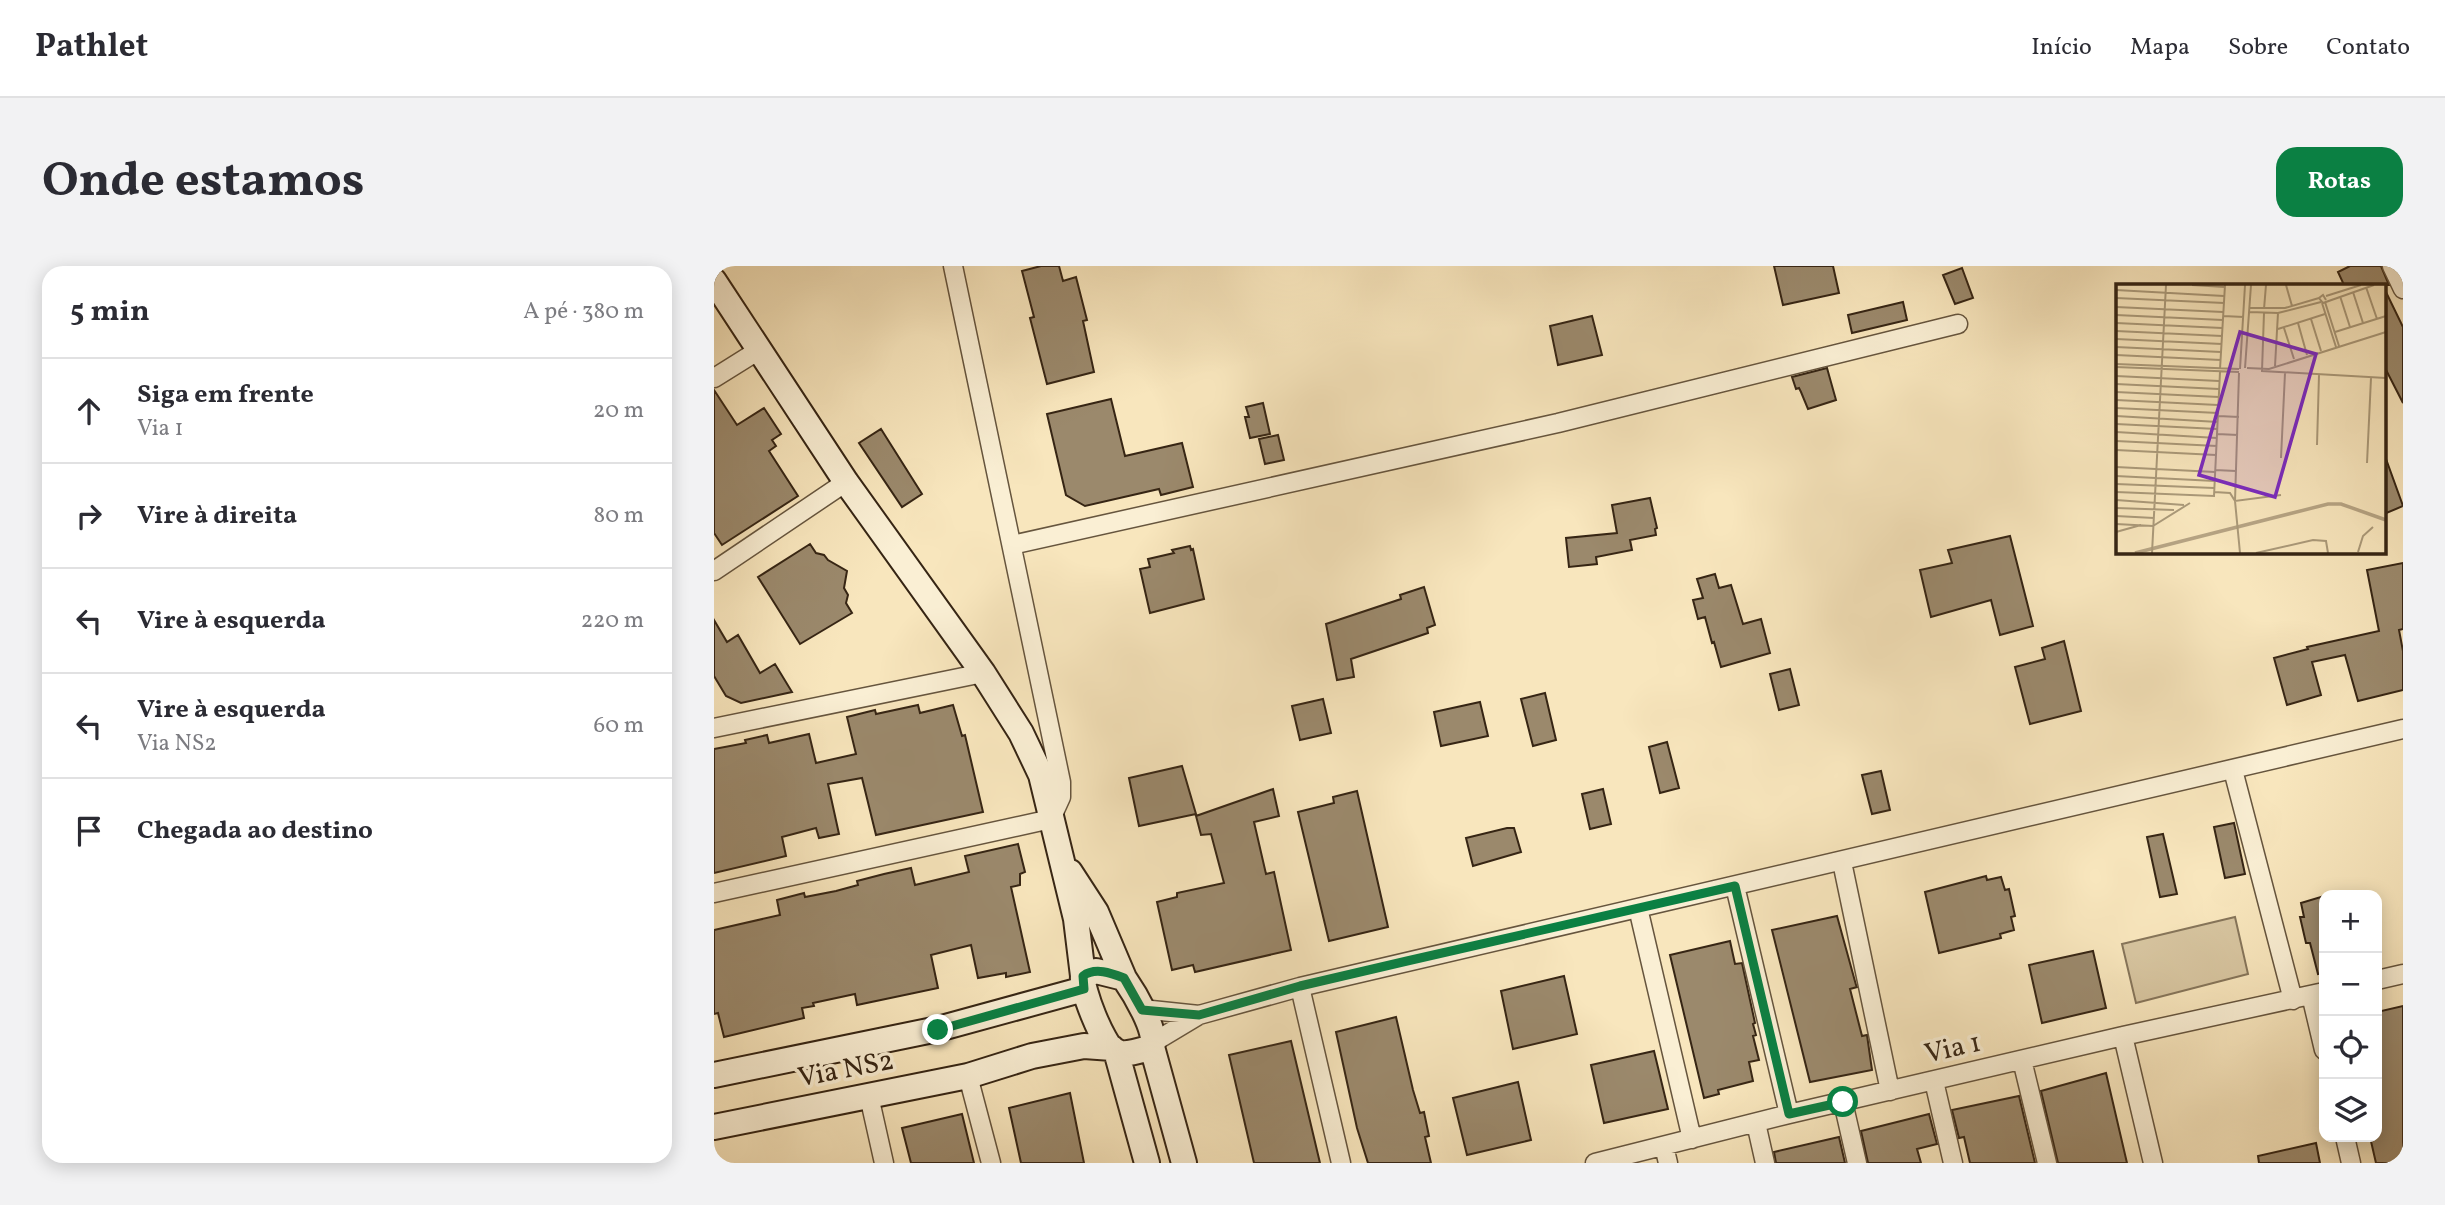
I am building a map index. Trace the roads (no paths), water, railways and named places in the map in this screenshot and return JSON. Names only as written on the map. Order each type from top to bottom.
[{"type":"street","points":[[953,266],[1061,782],[1061,797],[1051,819]]},
{"type":"street","points":[[2392,266],[2403,289]]},
{"type":"street","points":[[714,281],[846,482],[983,673],[1021,733],[1041,775],[1058,854],[1076,919],[1083,983],[1095,1018],[1114,1050],[1147,1163]]},
{"type":"street","points":[[1012,545],[1558,423],[1958,324]]},
{"type":"street","points":[[714,378],[759,350]]},
{"type":"street","points":[[714,571],[846,482]]},
{"type":"street","points":[[714,728],[983,673]]},
{"type":"street","points":[[1153,1045],[1199,1015],[1300,986],[1842,862],[2403,729]]},
{"type":"street","points":[[2233,770],[2292,1000]]},
{"type":"street","points":[[714,893],[1051,819]]},
{"type":"street","points":[[1058,854],[1096,912],[1124,978],[1142,1010],[1184,1163]]},
{"type":"street","points":[[1842,862],[1890,1091]]},
{"type":"street","points":[[1735,886],[1789,1114]]},
{"type":"street","points":[[1638,908],[1692,1139]]},
{"type":"street","name":"Via NS2","points":[[714,1075],[938,1030],[1083,983],[1087,972],[1096,971],[1124,978]]},
{"type":"street","points":[[2382,979],[2403,974]]},
{"type":"street","points":[[1300,986],[1341,1163]]},
{"type":"street","points":[[2318,994],[2320,1016]]},
{"type":"street","name":"Via 1","points":[[1595,1163],[1666,1154],[1692,1139],[1789,1114],[2318,994]]},
{"type":"street","points":[[1142,1010],[1199,1015]]},
{"type":"street","points":[[2123,1037],[2153,1163]]},
{"type":"street","name":"Via NS2","points":[[714,1127],[968,1076],[1032,1056],[1071,1048],[1084,1046],[1124,1053],[1153,1045]]},
{"type":"street","points":[[2022,1060],[2046,1163]]},
{"type":"street","points":[[968,1076],[991,1163]]},
{"type":"street","points":[[1934,1081],[1953,1163]]},
{"type":"street","points":[[869,1096],[884,1163]]},
{"type":"street","points":[[1843,1102],[1857,1163]]},
{"type":"street","points":[[1756,1123],[1765,1163]]},
{"type":"street","points":[[2346,1142],[2351,1163]]}]
